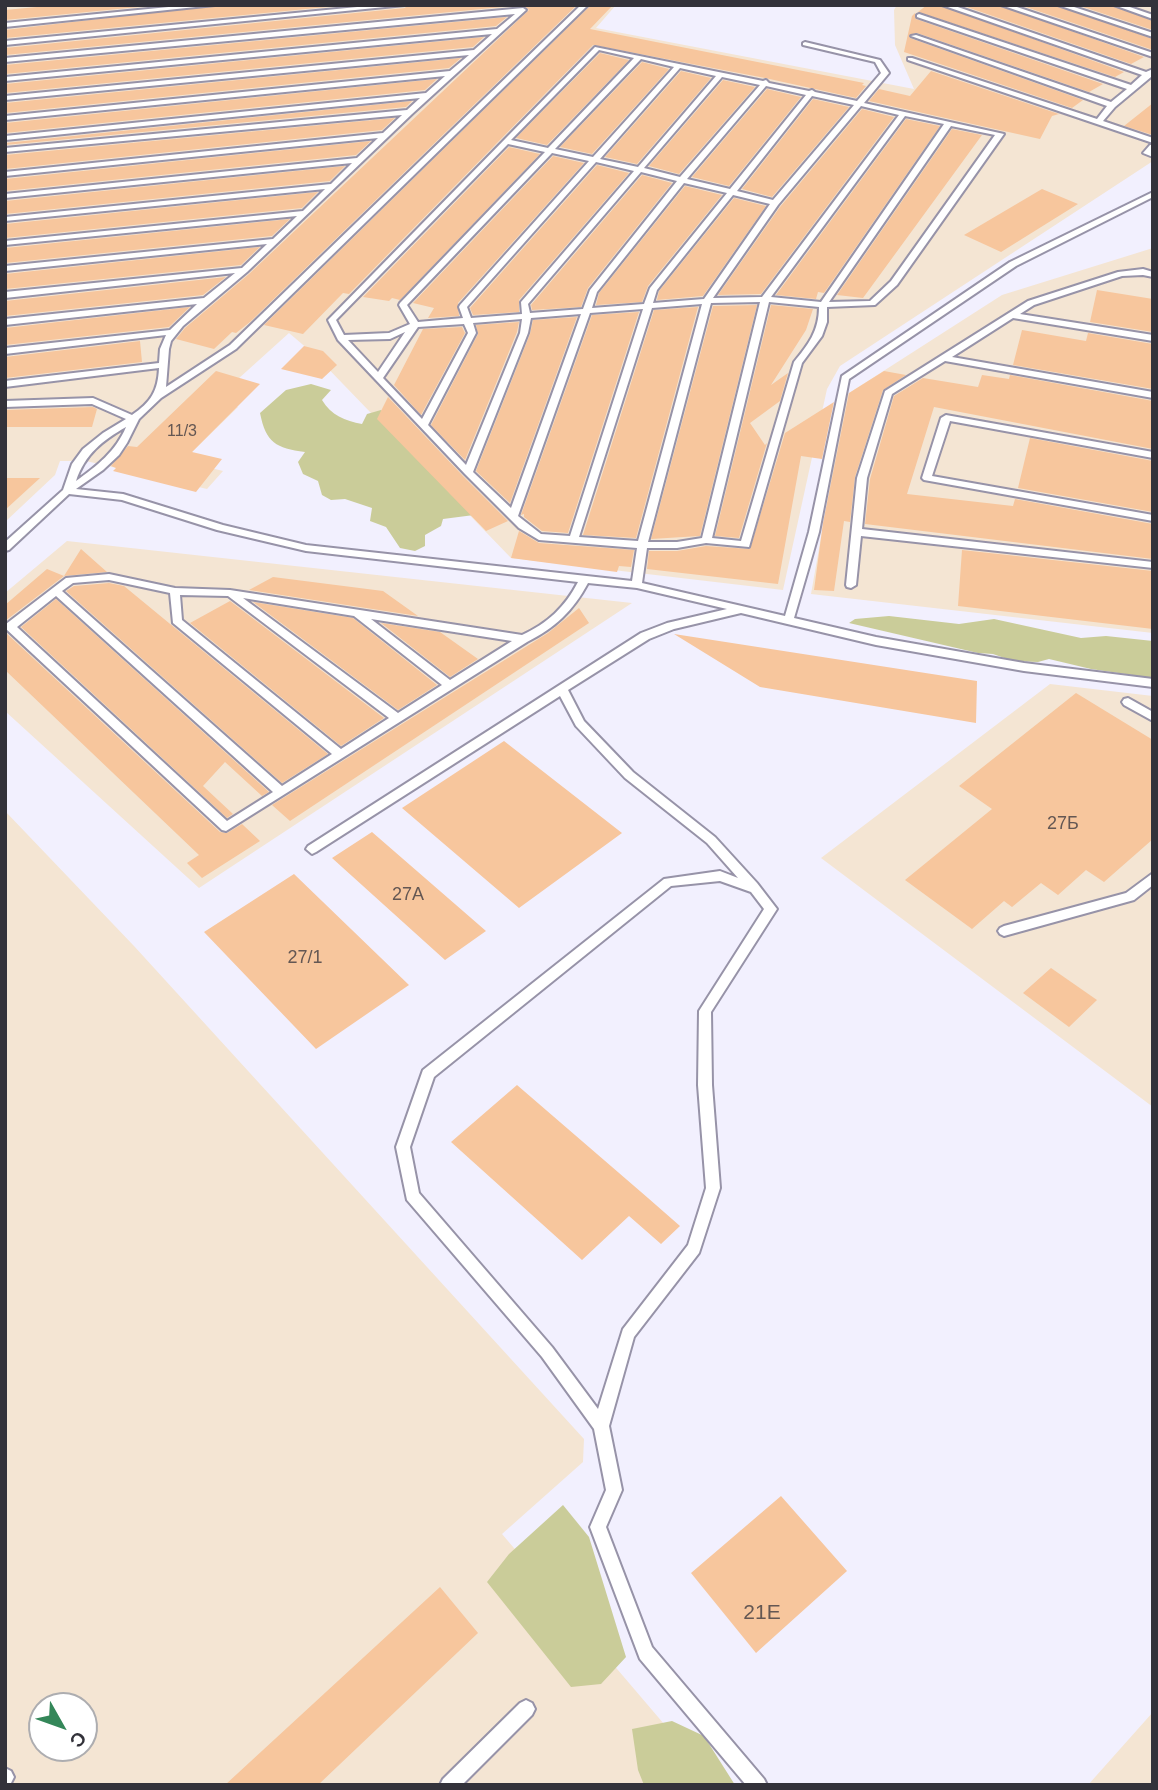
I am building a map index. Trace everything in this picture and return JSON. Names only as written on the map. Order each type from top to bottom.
[{"type":"lane","points":[[5,24],[212,5]]},
{"type":"lane","points":[[5,43],[402,5]]},
{"type":"lane","points":[[67,491],[80,461],[103,437],[134,419],[159,396],[233,347],[585,5]]},
{"type":"lane","points":[[945,5],[1150,73]]},
{"type":"lane","points":[[1004,5],[1153,55]]},
{"type":"lane","points":[[1060,5],[1153,35]]},
{"type":"lane","points":[[1116,5],[1153,17]]},
{"type":"lane","points":[[159,396],[162,349],[172,332],[244,270],[409,112],[525,8]]},
{"type":"lane","points":[[5,60],[525,8]]},
{"type":"lane","points":[[919,16],[1131,88]]},
{"type":"lane","points":[[5,79],[500,31]]},
{"type":"lane","points":[[914,36],[1112,105]]},
{"type":"lane","points":[[637,585],[642,545],[707,301],[775,203],[885,73],[878,61],[804,44]]},
{"type":"lane","points":[[341,338],[390,336],[415,324],[707,301],[765,299],[823,305],[872,303],[894,283],[1000,134],[766,82],[597,48],[332,320],[341,338],[378,378],[468,472],[539,537],[642,545],[677,545],[706,540],[746,545],[799,362],[816,343],[824,321],[823,305],[949,123]]},
{"type":"lane","points":[[5,98],[477,52]]},
{"type":"lane","points":[[415,324],[403,305],[639,57]]},
{"type":"lane","points":[[910,59],[1153,141]]},
{"type":"lane","points":[[424,425],[472,333],[463,307],[679,65]]},
{"type":"lane","points":[[5,118],[453,73]]},
{"type":"lane","points":[[1098,122],[1112,105],[1150,73]]},
{"type":"lane","points":[[468,472],[524,333],[527,317],[524,304],[721,74]]},
{"type":"lane","points":[[513,516],[593,292],[682,180],[766,82]]},
{"type":"lane","points":[[573,541],[653,290],[811,92]]},
{"type":"lane","points":[[5,138],[429,95]]},
{"type":"lane","points":[[5,150],[409,112]]},
{"type":"lane","points":[[706,540],[765,299],[904,113]]},
{"type":"lane","points":[[37,135],[38,147]]},
{"type":"lane","points":[[5,174],[385,135]]},
{"type":"lane","points":[[505,141],[638,169],[775,203]]},
{"type":"lane","points":[[1153,147],[1147,153],[1153,155]]},
{"type":"lane","points":[[5,196],[360,160]]},
{"type":"lane","points":[[5,219],[332,186]]},
{"type":"lane","points":[[789,619],[814,532],[845,377],[1013,264],[1153,194]]},
{"type":"lane","points":[[5,243],[304,213]]},
{"type":"lane","points":[[5,269],[274,241]]},
{"type":"lane","points":[[5,295],[244,270]]},
{"type":"lane","points":[[851,585],[862,478],[888,394],[1031,303],[1121,274],[1143,272],[1153,275]]},
{"type":"lane","points":[[5,322],[210,300]]},
{"type":"lane","points":[[1011,315],[1153,338]]},
{"type":"lane","points":[[378,378],[415,324]]},
{"type":"lane","points":[[5,351],[172,332]]},
{"type":"lane","points":[[944,358],[1153,395]]},
{"type":"lane","points":[[5,384],[163,365]]},
{"type":"lane","points":[[5,404],[93,401],[134,419]]},
{"type":"lane","points":[[1153,455],[946,418],[927,478],[1153,518]]},
{"type":"lane","points":[[5,548],[67,491],[106,465],[126,442],[134,419]]},
{"type":"lane","points":[[67,491],[123,497],[221,528],[306,548],[637,585],[876,641],[1010,665],[1153,683]]},
{"type":"lane","points":[[856,532],[1153,565]]},
{"type":"lane","points":[[523,639],[230,593],[175,590],[109,577],[70,580],[10,627],[226,827],[523,639],[543,629],[572,606],[585,579]]},
{"type":"lane","points":[[175,590],[177,621],[341,754]]},
{"type":"lane","points":[[57,592],[281,792]]},
{"type":"lane","points":[[230,593],[398,719]]},
{"type":"lane","points":[[312,849],[645,636],[671,625],[742,609]]},
{"type":"lane","points":[[354,611],[451,686]]},
{"type":"lane","points":[[562,689],[580,723],[629,775],[711,840],[771,909],[705,1011],[705,1085],[713,1188],[694,1248],[628,1334],[601,1426]]},
{"type":"lane","points":[[1128,702],[1153,717]]},
{"type":"lane","points":[[755,889],[720,876],[668,881],[428,1074],[402,1147],[412,1196],[547,1352],[601,1426],[614,1490],[598,1527],[646,1653],[758,1785]]},
{"type":"lane","points":[[1004,931],[1130,897],[1153,878]]},
{"type":"lane","points":[[449,1785],[526,1709]]},
{"type":"shaded area","points":[[5,5],[616,5],[596,28],[914,89],[895,45],[894,10],[897,5],[1153,5],[1153,161],[840,366],[827,389],[783,590],[511,558],[315,355],[289,333],[217,398],[238,407],[183,461],[223,471],[207,489],[86,461],[60,461],[55,475],[5,522]]},
{"type":"shaded area","points":[[1153,248],[1153,633],[811,594],[846,395],[1002,295]]},
{"type":"shaded area","points":[[67,541],[632,603],[199,888],[5,711],[5,593]]},
{"type":"shaded area","points":[[1050,684],[1153,696],[1153,1107],[821,858]]},
{"type":"shaded area","points":[[5,811],[134,946],[584,1439],[583,1462],[502,1534],[716,1785],[5,1785]]},
{"type":"shaded area","points":[[1153,1712],[1153,1785],[1088,1785]]},
{"type":"green space","points":[[311,384],[331,390],[322,400],[330,410],[344,419],[362,424],[367,414],[381,410],[402,428],[474,515],[443,519],[441,526],[425,535],[425,546],[415,551],[400,548],[386,527],[370,521],[372,508],[345,499],[331,500],[322,495],[318,481],[303,474],[298,462],[305,452],[274,442],[265,431],[260,413],[286,390]]},
{"type":"green space","points":[[889,616],[959,624],[994,619],[1081,638],[1106,636],[1153,641],[1153,678],[1091,669],[1049,659],[1038,662],[1013,661],[993,654],[978,653],[849,623],[855,619]]},
{"type":"green space","points":[[563,1505],[589,1537],[626,1657],[601,1684],[571,1687],[487,1582],[509,1554]]},
{"type":"green space","points":[[672,1721],[704,1736],[735,1785],[644,1785],[638,1770],[632,1729]]},
{"type":"building","points":[[58,5],[159,5],[5,20],[5,10]]},
{"type":"building","points":[[217,5],[348,5],[5,38],[5,30]]},
{"type":"building","points":[[407,5],[523,5],[5,55],[5,48],[405,8]]},
{"type":"building","points":[[523,5],[577,5],[250,322],[236,333],[232,332],[214,349],[176,339],[185,328],[249,274],[529,10]]},
{"type":"building","points":[[591,5],[613,5],[590,29],[864,83],[862,85],[866,86],[856,98],[593,45],[349,294],[343,293],[303,334],[264,325]]},
{"type":"building","points":[[927,5],[940,5],[1124,72],[1115,77],[918,12]]},
{"type":"building","points":[[961,5],[999,5],[1144,57],[1131,64]]},
{"type":"building","points":[[1020,5],[1056,5],[1153,39],[1153,50]]},
{"type":"building","points":[[1077,5],[1112,5],[1153,21],[1153,30]]},
{"type":"building","points":[[915,13],[916,19],[1103,84],[1089,92],[917,33],[909,35],[910,38],[1083,100],[1072,108],[904,52]]},
{"type":"building","points":[[507,17],[496,26],[5,74],[5,65]]},
{"type":"building","points":[[484,37],[473,47],[5,93],[5,84]]},
{"type":"building","points":[[600,53],[629,60],[547,145],[516,138]]},
{"type":"building","points":[[461,58],[449,68],[5,113],[5,103]]},
{"type":"building","points":[[642,62],[669,69],[592,154],[560,147]]},
{"type":"building","points":[[681,71],[711,78],[637,164],[605,157]]},
{"type":"building","points":[[931,71],[1059,114],[1052,116],[1040,139],[869,101],[879,89],[910,96]]},
{"type":"building","points":[[437,79],[425,90],[5,133],[5,123]]},
{"type":"building","points":[[723,80],[755,87],[679,174],[649,166]]},
{"type":"building","points":[[767,89],[801,97],[729,186],[692,177]]},
{"type":"building","points":[[813,99],[849,107],[772,197],[742,189]]},
{"type":"building","points":[[412,101],[406,107],[5,145],[5,143]]},
{"type":"building","points":[[1153,103],[1153,135],[1124,126]]},
{"type":"building","points":[[862,109],[894,117],[761,294],[718,295],[780,207]]},
{"type":"building","points":[[395,118],[382,130],[5,169],[5,155]]},
{"type":"building","points":[[906,119],[940,126],[824,293],[818,292],[816,299],[776,295]]},
{"type":"building","points":[[952,129],[982,135],[863,298],[837,295]]},
{"type":"building","points":[[371,141],[356,155],[5,191],[5,179]]},
{"type":"building","points":[[509,147],[540,154],[400,300],[363,297]]},
{"type":"building","points":[[553,156],[584,163],[458,303],[459,316],[428,318],[434,308],[413,303]]},
{"type":"building","points":[[597,165],[629,173],[519,300],[519,312],[473,315],[470,308]]},
{"type":"building","points":[[345,166],[330,181],[5,214],[5,201]]},
{"type":"building","points":[[642,175],[672,183],[588,288],[581,307],[532,310],[531,305]]},
{"type":"building","points":[[685,186],[722,195],[648,286],[642,302],[596,305],[599,293]]},
{"type":"building","points":[[1042,189],[1078,204],[1001,252],[964,235]]},
{"type":"building","points":[[318,192],[302,208],[5,238],[5,224]]},
{"type":"building","points":[[734,198],[766,206],[703,296],[657,300],[659,291]]},
{"type":"building","points":[[290,219],[272,236],[5,263],[5,248]]},
{"type":"building","points":[[260,247],[241,265],[5,289],[5,274]]},
{"type":"building","points":[[226,277],[203,295],[5,316],[5,301]]},
{"type":"building","points":[[1097,290],[1153,299],[1153,332],[1090,322]]},
{"type":"building","points":[[757,305],[700,536],[651,539],[713,306]]},
{"type":"building","points":[[771,305],[813,309],[806,330],[771,385],[788,373],[780,401],[750,423],[765,445],[767,443],[739,538],[715,536]]},
{"type":"building","points":[[190,307],[169,327],[5,345],[5,328]]},
{"type":"building","points":[[698,307],[636,538],[583,535],[654,310]]},
{"type":"building","points":[[639,312],[568,533],[542,531],[524,517],[524,514],[521,515],[592,315]]},
{"type":"building","points":[[577,317],[510,503],[476,471],[530,334],[533,320]]},
{"type":"building","points":[[519,322],[465,460],[431,425],[478,334],[476,325]]},
{"type":"building","points":[[462,327],[465,333],[421,415],[394,385],[423,329]]},
{"type":"building","points":[[1022,330],[1086,341],[1088,333],[1153,344],[1153,389],[1013,365]]},
{"type":"building","points":[[140,341],[142,362],[5,378],[5,357]]},
{"type":"building","points":[[304,346],[323,351],[337,365],[322,379],[281,369]]},
{"type":"building","points":[[216,371],[260,384],[192,452],[222,459],[196,492],[113,471],[116,468],[111,466],[128,446],[137,447]]},
{"type":"building","points":[[884,371],[906,375],[883,390],[855,477],[850,522],[844,521],[834,591],[814,590],[823,523],[849,393]]},
{"type":"building","points":[[982,375],[1009,379],[1010,375],[1153,401],[1153,449],[934,407],[907,494],[1013,506],[1015,499],[1153,524],[1153,559],[865,524],[870,479],[894,396],[923,378],[978,387]]},
{"type":"building","points":[[388,397],[508,521],[486,531],[377,419]]},
{"type":"building","points":[[834,402],[822,459],[801,456],[778,584],[647,569],[649,551],[677,551],[706,546],[750,549],[785,433]]},
{"type":"building","points":[[97,409],[92,427],[5,427],[5,410]]},
{"type":"building","points":[[1030,438],[1153,461],[1153,512],[1018,488]]},
{"type":"building","points":[[5,478],[40,478],[5,510]]},
{"type":"building","points":[[519,531],[539,543],[634,550],[631,567],[619,566],[617,572],[511,558]]},
{"type":"building","points":[[81,549],[107,572],[64,576]]},
{"type":"building","points":[[962,550],[1153,571],[1153,629],[958,606]]},
{"type":"building","points":[[47,569],[64,576],[5,621],[5,605]]},
{"type":"building","points":[[273,577],[383,591],[418,616],[249,590]]},
{"type":"building","points":[[109,583],[124,586],[328,754],[282,783],[66,591],[74,586]]},
{"type":"building","points":[[56,599],[269,792],[262,796],[225,762],[203,786],[233,814],[227,818],[21,627]]},
{"type":"building","points":[[230,601],[384,718],[341,746],[190,623]]},
{"type":"building","points":[[253,602],[353,618],[437,685],[398,710]]},
{"type":"building","points":[[579,608],[589,623],[290,821],[272,805],[548,633]]},
{"type":"building","points":[[381,623],[440,632],[478,659],[450,677]]},
{"type":"building","points":[[5,632],[220,832],[227,833],[242,824],[260,841],[202,878],[187,863],[199,855],[5,670]]},
{"type":"building","points":[[674,634],[977,681],[976,723],[760,687]]},
{"type":"building","points":[[1076,693],[1153,740],[1153,839],[1104,882],[1086,870],[1058,895],[1041,883],[1012,907],[1004,901],[972,929],[905,880],[992,809],[959,786]]},
{"type":"building","points":[[504,741],[622,833],[519,908],[402,808]]},
{"type":"building","points":[[372,832],[486,931],[445,960],[332,858]]},
{"type":"building","points":[[294,874],[409,985],[316,1049],[204,932]]},
{"type":"building","points":[[1051,968],[1097,1000],[1069,1027],[1023,993]]},
{"type":"building","points":[[517,1085],[680,1226],[661,1244],[629,1216],[582,1260],[451,1142]]},
{"type":"building","points":[[781,1496],[847,1571],[756,1653],[691,1573]]},
{"type":"building","points":[[440,1587],[478,1633],[318,1785],[225,1785]]}]
